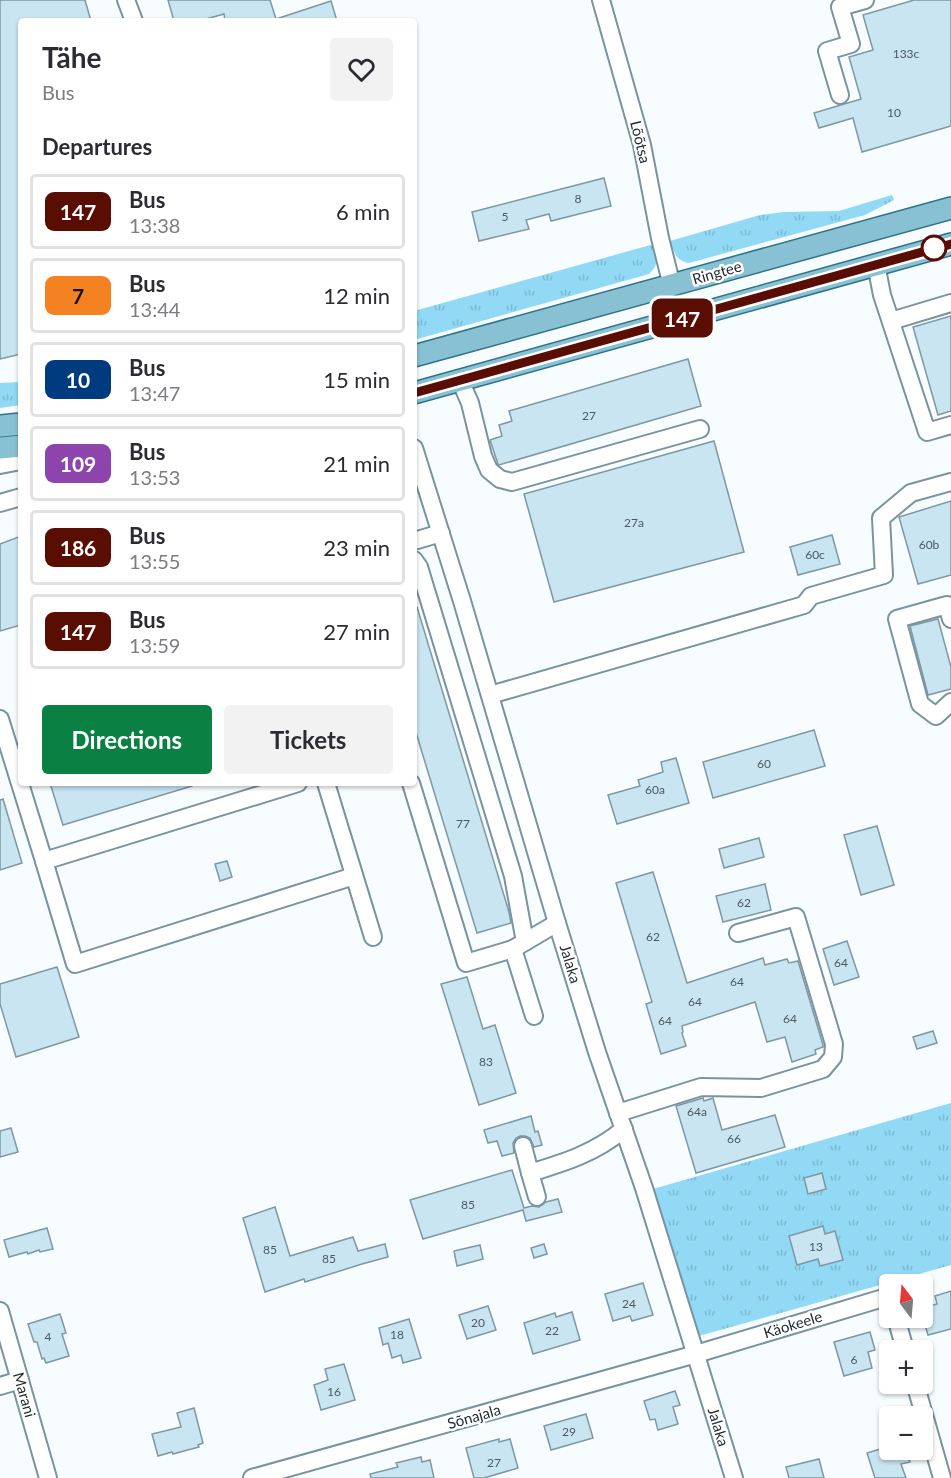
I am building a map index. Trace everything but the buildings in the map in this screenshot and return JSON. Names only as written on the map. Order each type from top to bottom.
[{"type":"main road","name":"Ringtee","points":[[417,355],[951,208]]},
{"type":"main road","points":[[417,392],[951,244]]},
{"type":"main road","points":[[0,426],[18,424]]},
{"type":"main road","points":[[0,448],[18,446]]},
{"type":"street","points":[[126,0],[133,18]]},
{"type":"street","name":"Lõõtsa","points":[[601,0],[642,145],[672,286]]},
{"type":"street","points":[[840,95],[827,51],[850,44],[840,7],[865,0]]},
{"type":"street","points":[[876,264],[882,295],[927,432],[951,425]]},
{"type":"street","points":[[891,321],[951,303]]},
{"type":"street","points":[[460,380],[470,403],[483,456],[489,470],[500,479],[512,482],[700,429]]},
{"type":"street","name":"Jalaka","points":[[417,457],[597,1052],[644,1188],[734,1478]]},
{"type":"street","points":[[0,465],[18,461]]},
{"type":"street","points":[[490,695],[804,606],[811,596],[884,575],[881,518],[911,493],[951,482]]},
{"type":"street","points":[[0,503],[18,498]]},
{"type":"street","points":[[417,540],[441,533]]},
{"type":"street","points":[[417,564],[513,876],[519,945],[534,1016]]},
{"type":"street","points":[[951,619],[947,605],[897,619],[920,704],[936,716],[951,702]]},
{"type":"street","points":[[0,719],[18,777]]},
{"type":"street","points":[[21,786],[75,964],[354,876]]},
{"type":"street","points":[[44,861],[288,786]]},
{"type":"street","points":[[327,786],[373,937]]},
{"type":"street","points":[[412,786],[466,963],[519,945],[557,923]]},
{"type":"street","points":[[530,1173],[591,1152],[612,1139],[621,1121],[701,1088],[760,1088],[823,1069],[833,1058],[834,1044],[796,917],[738,933]]},
{"type":"street","points":[[523,1146],[537,1197]]},
{"type":"street","name":"Käokeele","points":[[696,1354],[879,1299]]},
{"type":"street","name":"Marani","points":[[0,1311],[48,1478]]},
{"type":"street","name":"Sõnajala","points":[[252,1478],[696,1354]]},
{"type":"street","points":[[0,1386],[20,1380]]},
{"type":"street","points":[[918,1394],[942,1478]]},
{"type":"green space","points":[[892,195],[894,200],[865,215],[689,263],[678,258],[670,241],[760,215],[839,211]]},
{"type":"green space","points":[[654,244],[656,264],[649,274],[417,339],[417,310]]},
{"type":"green space","points":[[18,382],[18,405],[0,408],[0,383]]},
{"type":"green space","points":[[951,1103],[951,1265],[919,1274],[879,1274],[879,1285],[699,1336],[653,1189]]},
{"type":"bus line","name":"147","points":[[417,392],[951,244]]}]
